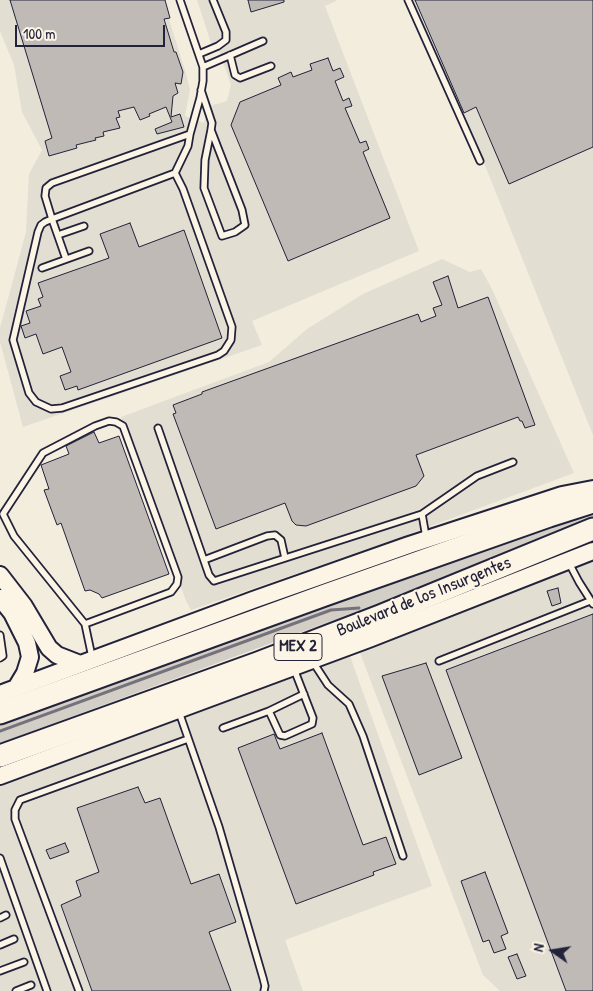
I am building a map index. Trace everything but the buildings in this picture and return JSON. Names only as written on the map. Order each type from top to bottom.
[{"type":"highway","name":"Boulevard de los Insurgentes","points":[[0,713],[325,595],[593,502]]},
{"type":"highway","name":"Boulevard de los Insurgentes","points":[[0,756],[258,663],[380,616],[593,529]]},
{"type":"street","points":[[0,694],[252,600],[426,539],[578,490],[593,489]]},
{"type":"street","points":[[0,776],[312,660],[593,551]]},
{"type":"street","points":[[0,574],[24,606],[49,648],[57,655],[87,662]]},
{"type":"street","points":[[0,598],[12,614],[27,643],[30,657],[25,673],[16,688]]},
{"type":"lane","points":[[175,173],[183,189],[232,327],[229,346],[218,355],[56,410],[50,409],[32,399],[13,340],[41,225],[52,219],[175,173],[188,146],[201,90],[203,66],[180,0]]},
{"type":"lane","points":[[198,54],[218,46],[226,40],[226,32],[213,0]]},
{"type":"lane","points":[[408,0],[480,161]]},
{"type":"lane","points":[[203,66],[263,41]]},
{"type":"lane","points":[[230,55],[235,75],[240,78],[271,66]]},
{"type":"lane","points":[[201,90],[212,122],[205,160],[204,188],[222,236],[235,232],[245,225],[242,210],[211,130]]},
{"type":"lane","points":[[66,259],[45,196],[46,188],[52,183],[190,134]]},
{"type":"lane","points":[[58,235],[84,226]]},
{"type":"lane","points":[[42,268],[89,251]]},
{"type":"lane","points":[[84,624],[171,592],[177,584],[178,577],[123,426],[109,421],[95,426],[43,453],[3,514],[14,536],[84,624],[87,662]]},
{"type":"lane","points":[[158,428],[208,575],[214,581],[422,514],[477,476],[513,462]]},
{"type":"lane","points":[[422,514],[426,539]]},
{"type":"lane","points":[[204,560],[267,536],[275,536],[281,540],[286,558]]},
{"type":"lane","points":[[439,661],[591,602],[568,561]]},
{"type":"lane","points":[[0,635],[3,656],[0,658]]},
{"type":"lane","points":[[312,660],[328,685],[349,704],[363,736],[403,856]]},
{"type":"lane","points":[[269,711],[280,735],[285,736],[312,724],[313,718],[293,667]]},
{"type":"lane","points":[[223,728],[269,711],[304,694]]},
{"type":"lane","points":[[178,710],[219,827],[263,978],[264,991]]},
{"type":"lane","points":[[78,991],[15,818],[15,810],[20,800],[188,738]]},
{"type":"lane","points":[[0,858],[47,991]]},
{"type":"lane","points":[[0,945],[14,939]]},
{"type":"lane","points":[[0,971],[24,962]]},
{"type":"lane","points":[[16,991],[31,985]]},
{"type":"shaded area","points":[[0,0],[163,0],[190,90],[185,116],[204,123],[209,106],[227,101],[231,85],[219,50],[214,52],[197,0],[336,0],[325,6],[419,251],[252,321],[262,345],[23,427],[0,342],[0,328],[26,232],[29,174],[42,150],[22,112],[14,65],[0,31]]},
{"type":"shaded area","points":[[412,0],[593,0],[593,435],[464,113]]},
{"type":"shaded area","points":[[442,259],[470,272],[481,269],[492,289],[574,473],[396,539],[191,610],[186,601],[121,417],[269,362],[307,329],[363,294]]},
{"type":"shaded area","points":[[593,508],[593,517],[552,535],[337,619],[0,743],[0,718]]},
{"type":"shaded area","points":[[593,556],[593,991],[500,991],[483,975],[360,653]]},
{"type":"shaded area","points":[[350,656],[432,886],[285,940],[303,991],[0,991],[0,786]]},
{"type":"waterway","points":[[0,731],[331,610],[359,608]]}]
